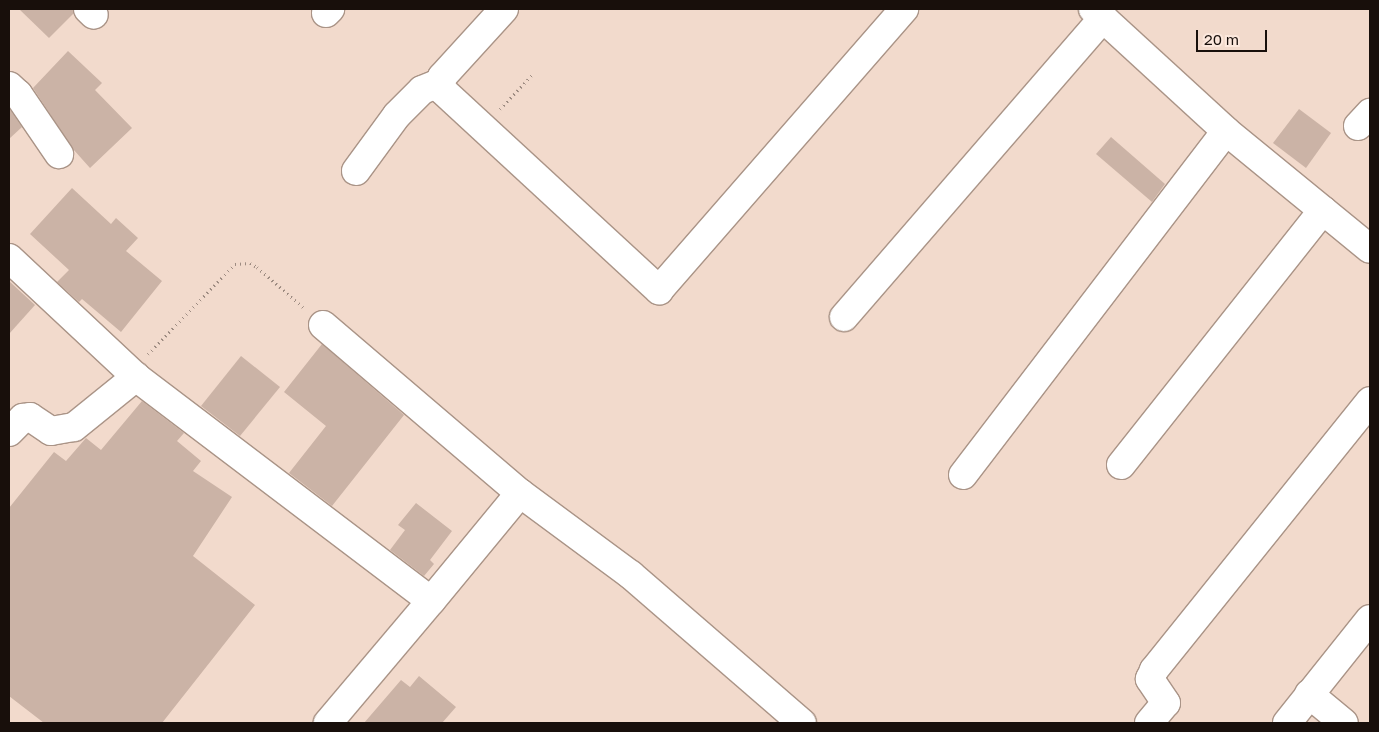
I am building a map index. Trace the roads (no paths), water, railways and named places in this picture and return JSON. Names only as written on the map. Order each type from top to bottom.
[{"type":"street","points":[[356,171],[397,115],[422,90],[439,83],[504,9]]},
{"type":"street","points":[[439,83],[441,89],[659,290],[904,9]]},
{"type":"street","points":[[844,317],[1098,13],[1226,131],[1370,250]]},
{"type":"street","points":[[9,86],[18,94],[59,154]]},
{"type":"street","points":[[963,475],[1226,131]]},
{"type":"street","points":[[1120,465],[1323,210]]},
{"type":"street","points":[[9,258],[134,374],[431,601]]},
{"type":"street","points":[[323,325],[520,493],[631,575],[802,723]]},
{"type":"street","points":[[9,432],[23,418],[30,418],[51,431],[74,427],[134,374]]},
{"type":"street","points":[[1149,723],[1166,703],[1150,680],[1154,670],[1370,401]]},
{"type":"street","points":[[328,723],[520,493]]},
{"type":"street","points":[[1287,723],[1370,620]]},
{"type":"street","points":[[1309,694],[1344,723]]}]
